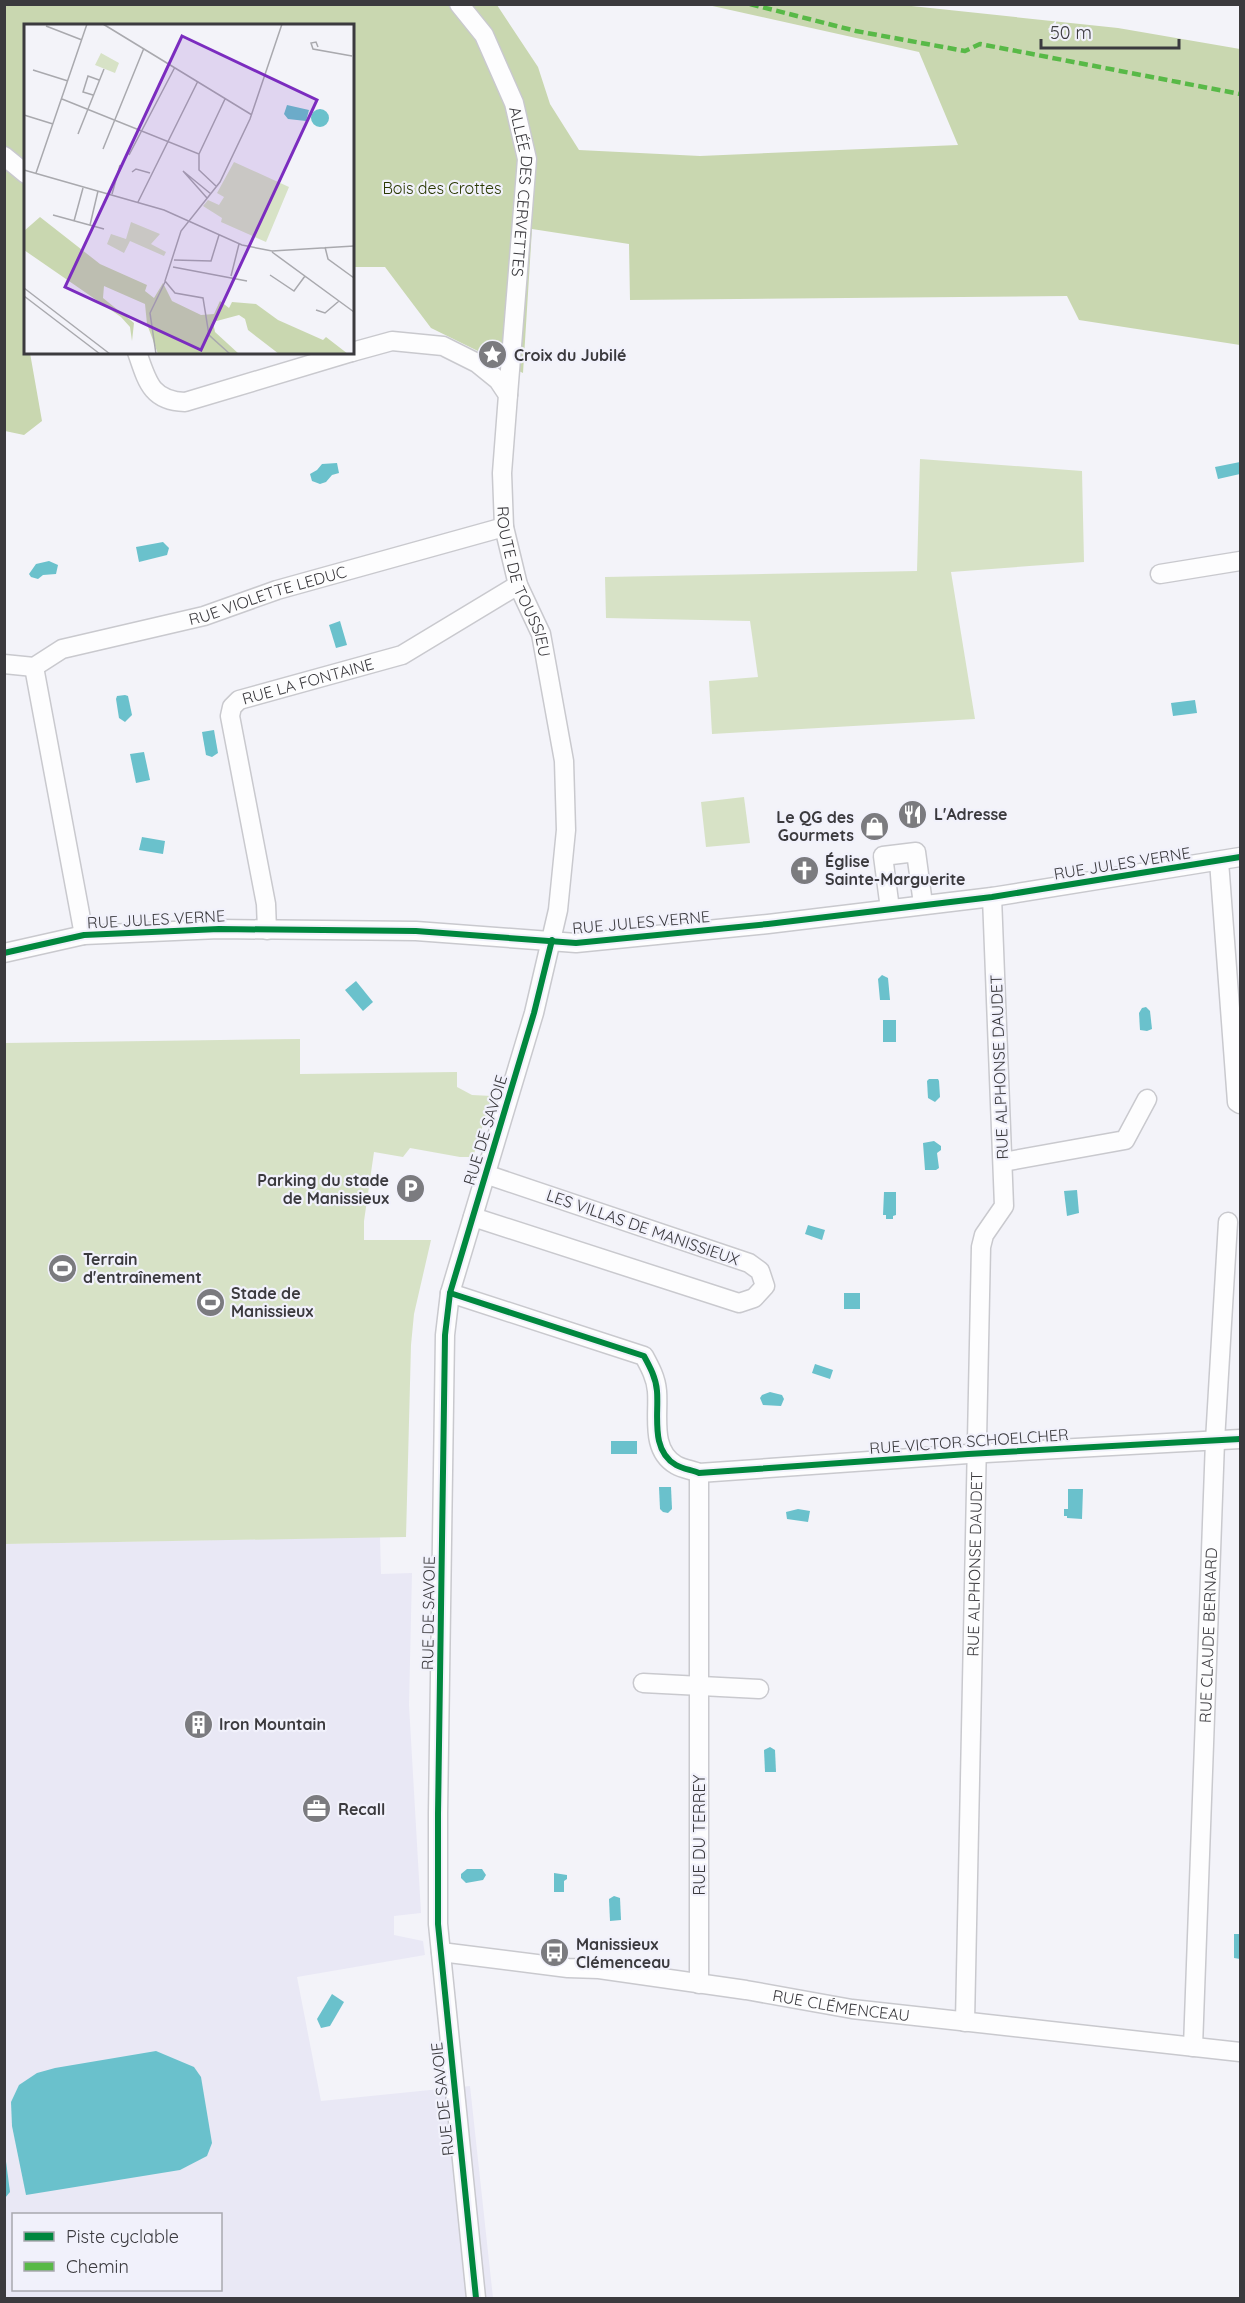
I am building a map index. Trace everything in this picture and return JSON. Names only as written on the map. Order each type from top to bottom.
[{"type":"street","name":"ALLÉE DES CERVETTES","points":[[459,4],[484,35],[514,103],[526,159],[508,395]]},
{"type":"street","points":[[4,156],[24,172]]},
{"type":"street","points":[[354,351],[392,341],[443,346],[477,363],[498,380],[508,395]]},
{"type":"street","points":[[138,354],[155,393],[169,401],[185,402],[345,354]]},
{"type":"street","name":"ROUTE DE TOUSSIEU","points":[[508,395],[502,473],[504,527],[518,585],[541,634],[564,761],[566,830],[558,910],[552,940]]},
{"type":"street","name":"RUE VIOLETTE LEDUC","points":[[34,667],[63,649],[204,616],[277,590],[504,527]]},
{"type":"street","points":[[1160,574],[1240,561]]},
{"type":"street","name":"RUE LA FONTAINE","points":[[267,930],[266,904],[230,716],[232,707],[239,700],[402,654],[518,585]]},
{"type":"street","points":[[4,664],[34,667],[84,935]]},
{"type":"street","points":[[890,909],[883,856],[916,852],[923,904]]},
{"type":"street","name":"RUE JULES VERNE","points":[[4,953],[84,935],[219,929],[416,931],[586,942],[768,924],[992,897],[1240,857]]},
{"type":"street","points":[[1219,861],[1238,1102],[1240,1104]]},
{"type":"street","name":"RUE ALPHONSE DAUDET","points":[[965,2022],[981,1247],[984,1235],[1004,1206],[992,897]]},
{"type":"street","name":"RUE DE SAVOIE","points":[[476,2298],[438,1924],[445,1335],[450,1293],[534,1013],[552,940]]},
{"type":"street","points":[[1003,1162],[1125,1140],[1147,1099]]},
{"type":"street","name":"LES VILLAS DE MANISSIEUX","points":[[473,1217],[739,1303],[754,1298],[765,1286],[760,1271],[749,1263],[485,1174]]},
{"type":"street","name":"RUE CLAUDE BERNARD","points":[[1193,2047],[1215,1441],[1228,1222]]},
{"type":"street","points":[[450,1293],[644,1356],[652,1371],[657,1390],[657,1436],[664,1451],[676,1465],[699,1473]]},
{"type":"street","name":"RUE VICTOR SCHOELCHER","points":[[699,1473],[978,1453],[1240,1439]]},
{"type":"street","name":"RUE DU TERREY","points":[[699,1473],[699,1984]]},
{"type":"street","points":[[643,1683],[759,1689]]},
{"type":"street","name":"RUE CLÉMENCEAU","points":[[441,1952],[568,1968],[599,1969],[746,1990],[852,2009],[1240,2052]]},
{"type":"shaded area","points":[[380,1537],[381,1574],[412,1573],[409,1705],[421,1913],[394,1916],[394,1935],[423,1941],[425,1955],[297,1977],[321,2101],[470,2086],[493,2298],[5,2298],[4,1544]]},
{"type":"green space","name":"Bois des Crottes","points":[[4,5],[497,5],[538,67],[550,104],[579,150],[700,156],[958,145],[919,52],[708,5],[902,5],[1118,28],[1240,49],[1240,345],[1079,320],[1067,296],[630,300],[629,244],[532,229],[523,373],[431,328],[385,267],[354,267],[354,24],[24,24],[24,354],[30,354],[42,421],[24,435],[5,431]]},
{"type":"green space","points":[[920,459],[1082,471],[1084,562],[951,572],[975,719],[712,734],[709,681],[758,677],[750,621],[606,618],[605,577],[917,571]]},
{"type":"green space","points":[[744,797],[750,843],[706,847],[701,802]]},
{"type":"green space","name":"Stade de Manissieux","points":[[300,1039],[300,1074],[457,1072],[457,1087],[472,1095],[492,1096],[473,1157],[460,1157],[410,1148],[403,1157],[374,1152],[364,1221],[364,1240],[431,1240],[414,1314],[411,1345],[406,1537],[5,1544],[5,1043]]},
{"type":"water","points":[[1240,462],[1240,474],[1218,479],[1215,467]]},
{"type":"water","points":[[337,463],[339,473],[320,484],[312,481],[310,474],[322,464]]},
{"type":"water","points":[[163,542],[169,548],[167,555],[139,562],[136,547]]},
{"type":"water","points":[[49,561],[58,565],[56,574],[43,575],[38,579],[31,577],[29,574],[36,564]]},
{"type":"water","points":[[340,621],[347,645],[336,648],[329,625]]},
{"type":"water","points":[[117,696],[128,696],[132,715],[125,722],[119,718],[116,699]]},
{"type":"water","points":[[1195,700],[1197,713],[1173,716],[1171,703]]},
{"type":"water","points":[[214,730],[218,753],[212,757],[206,755],[202,732]]},
{"type":"water","points":[[144,752],[150,780],[136,783],[130,754]]},
{"type":"water","points":[[142,837],[165,841],[163,854],[139,850]]},
{"type":"water","points":[[882,975],[888,978],[890,1000],[880,1000],[878,979]]},
{"type":"water","points":[[356,981],[373,1002],[363,1011],[345,990]]},
{"type":"water","points":[[1146,1007],[1150,1011],[1152,1029],[1147,1031],[1140,1030],[1139,1013],[1142,1008]]},
{"type":"water","points":[[883,1020],[896,1020],[896,1042],[883,1042]]},
{"type":"water","points":[[929,1079],[939,1081],[940,1097],[935,1102],[928,1098],[927,1081]]},
{"type":"water","points":[[934,1141],[941,1146],[941,1150],[937,1153],[939,1168],[925,1170],[923,1143]]},
{"type":"water","points":[[1077,1190],[1079,1213],[1067,1216],[1064,1191]]},
{"type":"water","points":[[884,1192],[896,1192],[896,1215],[893,1219],[886,1219],[886,1215],[883,1215]]},
{"type":"water","points":[[808,1225],[825,1230],[822,1240],[805,1234]]},
{"type":"water","points":[[844,1293],[860,1293],[860,1309],[844,1309]]},
{"type":"water","points":[[815,1364],[833,1370],[830,1379],[812,1373]]},
{"type":"water","points":[[770,1392],[782,1395],[784,1399],[781,1406],[763,1405],[760,1398]]},
{"type":"water","points":[[611,1441],[637,1441],[637,1454],[611,1454]]},
{"type":"water","points":[[659,1487],[671,1487],[672,1509],[668,1513],[660,1509]]},
{"type":"water","points":[[1068,1489],[1083,1489],[1082,1519],[1064,1516],[1064,1509],[1068,1509]]},
{"type":"water","points":[[798,1509],[810,1511],[808,1522],[787,1519],[786,1512]]},
{"type":"water","points":[[770,1747],[775,1750],[776,1772],[765,1772],[764,1750]]},
{"type":"water","points":[[467,1869],[482,1869],[486,1875],[483,1880],[466,1883],[461,1878],[461,1874]]},
{"type":"water","points":[[554,1873],[567,1875],[564,1881],[564,1892],[554,1892]]},
{"type":"water","points":[[614,1896],[620,1898],[621,1920],[610,1921],[609,1899]]},
{"type":"water","points":[[1234,1934],[1240,1934],[1240,1959],[1234,1958]]},
{"type":"water","points":[[332,1994],[344,2002],[330,2026],[321,2028],[317,2019]]},
{"type":"water","points":[[156,2051],[194,2067],[201,2077],[212,2143],[207,2156],[180,2170],[26,2195],[12,2126],[11,2102],[19,2085],[37,2073],[55,2068]]},
{"type":"water","points":[[4,2146],[10,2192],[5,2198],[4,2198]]},
{"type":"marked path","points":[[750,4],[856,31],[965,51],[980,44],[1240,94]]},
{"type":"cycle path","points":[[4,953],[84,935],[219,929],[416,931],[576,943],[768,924],[992,897],[1240,857]]},
{"type":"cycle path","points":[[476,2298],[438,1924],[445,1335],[450,1293],[534,1013],[552,940]]},
{"type":"cycle path","points":[[450,1293],[644,1356],[656,1386],[658,1431],[662,1450],[676,1465],[699,1473],[968,1454],[1240,1439]]},
{"type":"place","name":"Croix du Jubilé","points":[[493,355]]},
{"type":"place","name":"L'Adresse","points":[[913,814]]},
{"type":"place","name":"Le QG des Gourmets","points":[[875,826]]},
{"type":"place","name":"Église Sainte-Marguerite","points":[[804,870]]},
{"type":"place","name":"Parking du stade de Manissieux","points":[[410,1189]]},
{"type":"place","name":"Terrain d'entraînement","points":[[62,1268]]},
{"type":"place","name":"Stade de Manissieux","points":[[210,1302]]},
{"type":"place","name":"Iron Mountain","points":[[198,1724]]},
{"type":"place","name":"Recall","points":[[317,1809]]},
{"type":"place","name":"Manissieux Clémenceau","points":[[555,1953]]}]
